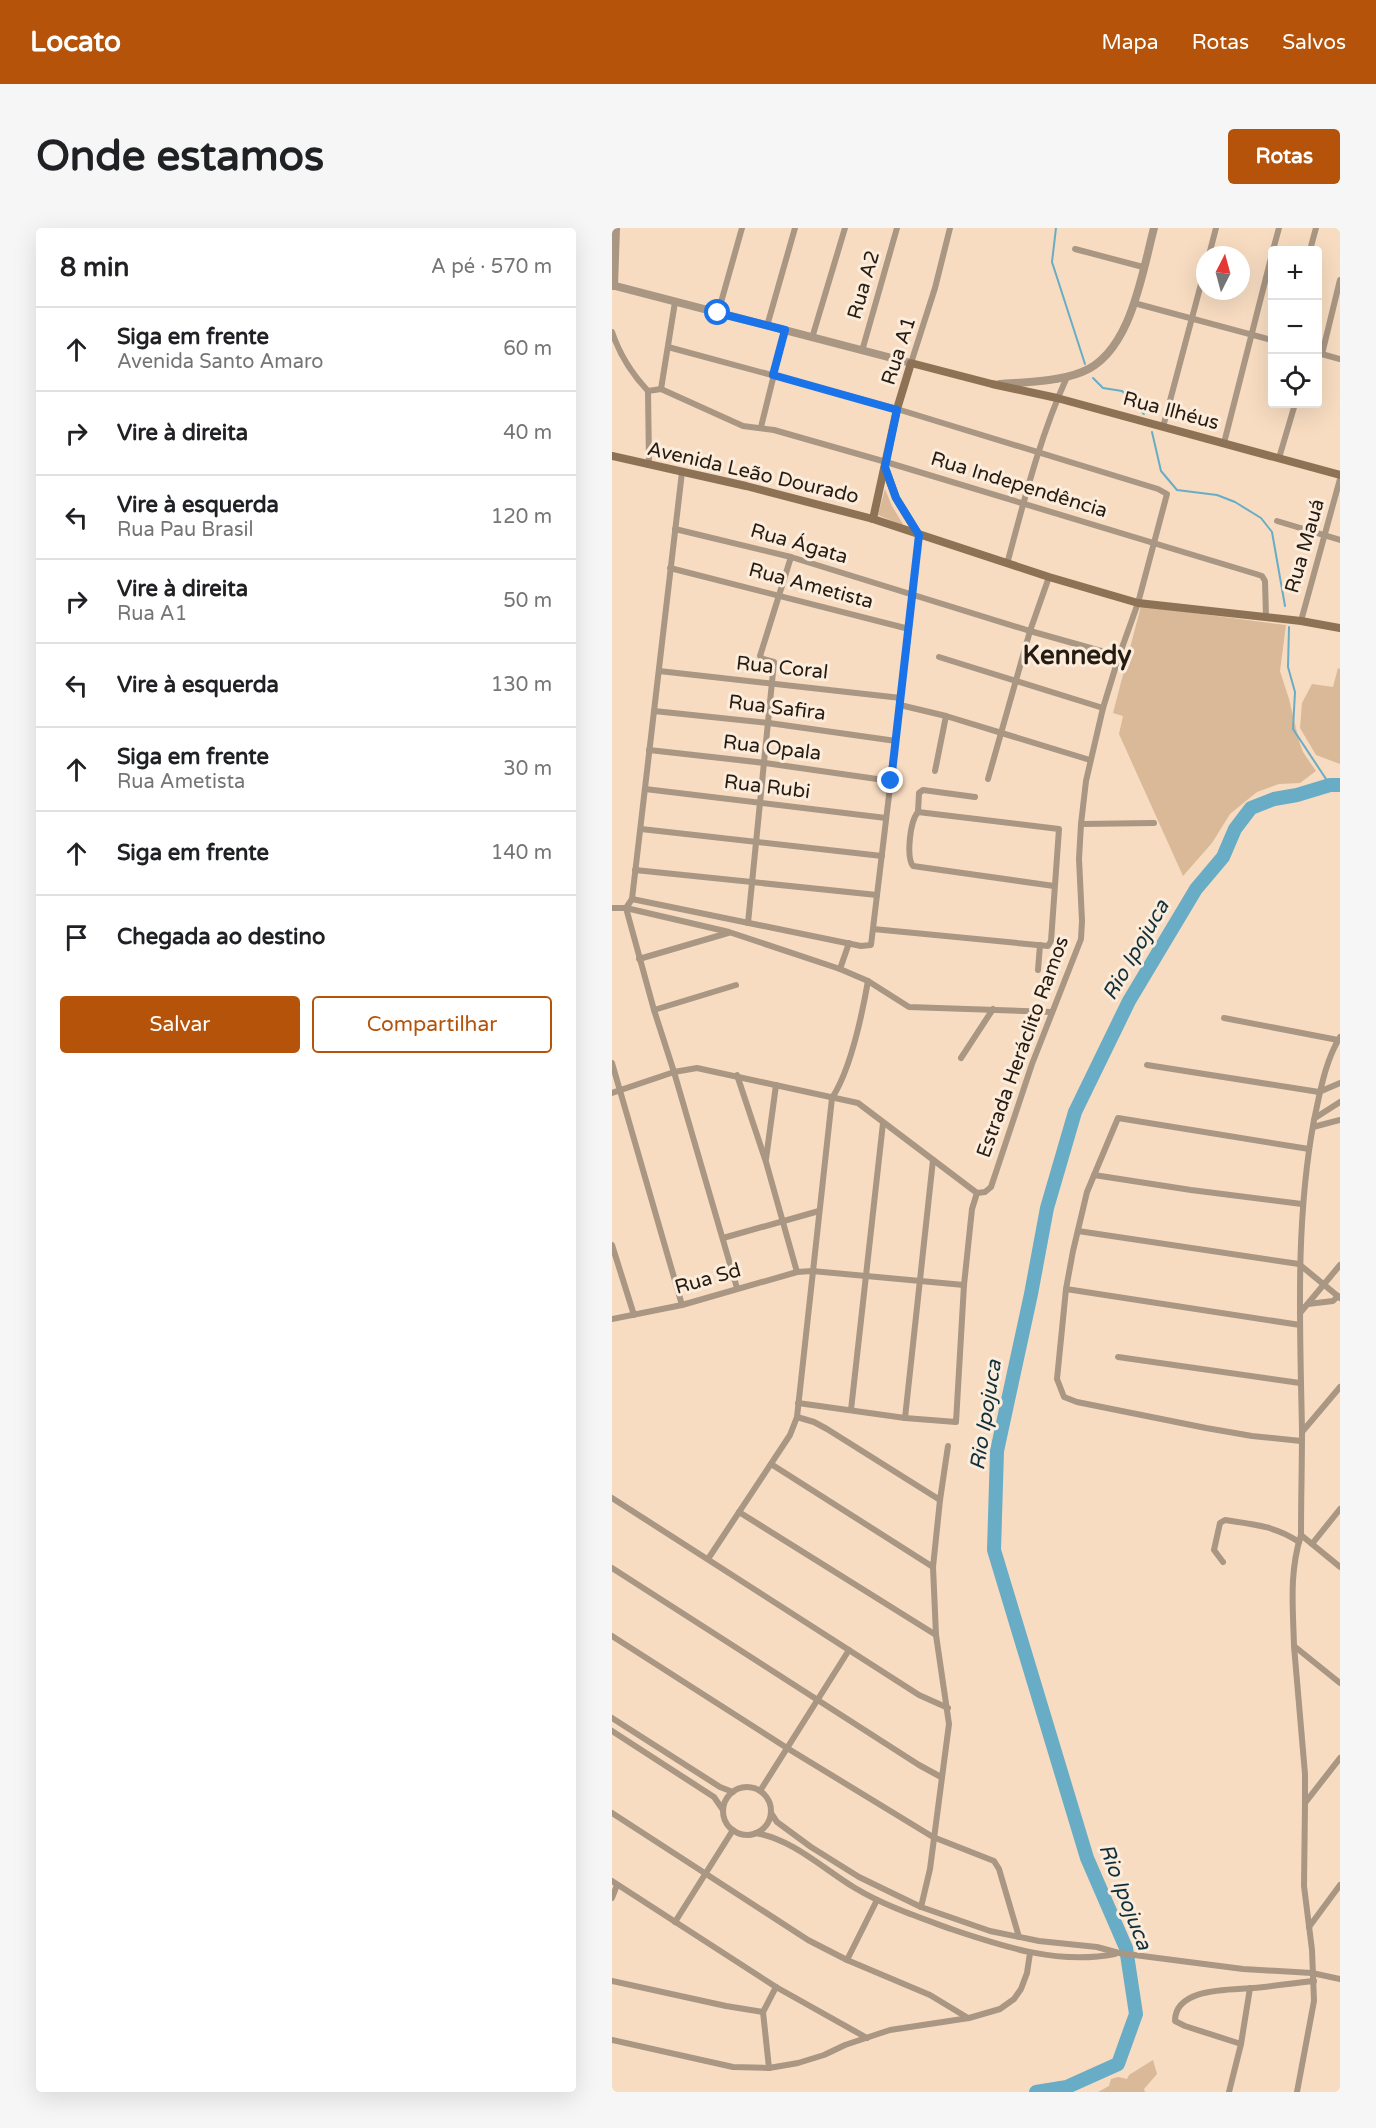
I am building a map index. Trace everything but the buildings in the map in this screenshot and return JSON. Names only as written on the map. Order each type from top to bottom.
[{"type":"main road","name":"Rua Ilhéus","points":[[911,363],[1057,398],[1279,458],[1340,477]]},
{"type":"main road","name":"Rua A1","points":[[873,519],[897,410],[911,363]]},
{"type":"main road","name":"Avenida Leão Dourado","points":[[612,456],[873,519],[1006,564],[1138,603],[1301,621],[1340,628]]},
{"type":"main road","points":[[885,464],[896,498],[919,535]]},
{"type":"street","points":[[616,228],[613,286],[911,363]]},
{"type":"street","points":[[718,313],[742,228]]},
{"type":"street","points":[[767,326],[795,228]]},
{"type":"street","points":[[812,338],[845,228]]},
{"type":"street","name":"Rua A2","points":[[862,351],[897,228]]},
{"type":"street","name":"Rua A1","points":[[911,363],[935,288],[950,228]]},
{"type":"street","points":[[992,384],[1080,373],[1093,367],[1113,348],[1134,303],[1154,228]]},
{"type":"street","points":[[1211,246],[1216,228]]},
{"type":"street","points":[[1274,246],[1279,228]]},
{"type":"street","points":[[1311,246],[1316,228]]},
{"type":"street","points":[[1075,249],[1143,267]]},
{"type":"street","points":[[1224,443],[1268,271]]},
{"type":"street","points":[[1322,347],[1340,280]]},
{"type":"street","points":[[1163,427],[1196,300]]},
{"type":"street","points":[[648,391],[661,389],[675,302]]},
{"type":"street","points":[[1134,303],[1268,339]]},
{"type":"street","points":[[761,427],[785,330]]},
{"type":"street","points":[[612,332],[623,360],[648,391],[649,465]]},
{"type":"street","points":[[668,347],[1039,451]]},
{"type":"street","points":[[1322,354],[1340,359]]},
{"type":"street","points":[[1006,564],[1039,451],[1066,376]]},
{"type":"street","name":"Rua Independência","points":[[661,389],[734,422],[761,427],[1023,503],[1262,576],[1265,581],[1266,618]]},
{"type":"street","points":[[1279,458],[1294,408]]},
{"type":"street","name":"Estrada Heráclito Ramos","points":[[977,1192],[985,1192],[991,1187],[1032,1064],[1081,939],[1079,859],[1082,802],[1090,760],[1103,708],[1138,603],[1168,498],[1166,493],[1158,489],[1039,451]]},
{"type":"street","points":[[682,472],[632,899],[626,908],[737,1288]]},
{"type":"street","name":"Rua Mauá","points":[[1301,621],[1340,477]]},
{"type":"street","points":[[1277,521],[1340,540]]},
{"type":"street","name":"Rua Ágata","points":[[675,529],[791,557],[1119,656]]},
{"type":"street","points":[[632,899],[861,946],[871,945],[919,535]]},
{"type":"street","points":[[748,923],[755,841],[770,723],[774,662],[763,660],[760,656],[791,557]]},
{"type":"street","name":"Rua Ametista","points":[[670,568],[909,629]]},
{"type":"street","points":[[988,779],[1030,631],[1049,577]]},
{"type":"street","points":[[939,657],[1103,708]]},
{"type":"street","name":"Rua Coral","points":[[659,671],[900,702],[1090,760]]},
{"type":"street","name":"Rua Safira","points":[[654,711],[770,723],[896,741]]},
{"type":"street","points":[[935,771],[946,716]]},
{"type":"street","name":"Rua Opala","points":[[649,750],[765,763],[891,781]]},
{"type":"street","name":"Rua Rubi","points":[[645,789],[886,818]]},
{"type":"street","points":[[975,797],[923,790],[919,793],[918,812],[912,822],[910,861],[913,866],[1054,886]]},
{"type":"street","points":[[873,929],[1048,946],[1051,941],[1059,828],[918,812]]},
{"type":"street","points":[[1081,824],[1154,823]]},
{"type":"street","points":[[640,830],[882,856]]},
{"type":"street","points":[[635,870],[877,894]]},
{"type":"street","points":[[612,908],[626,908],[729,932],[840,969],[868,981],[909,1007],[993,1008],[1052,1012]]},
{"type":"street","points":[[639,958],[729,932]]},
{"type":"street","points":[[840,969],[849,943]]},
{"type":"street","points":[[1038,970],[1040,945]]},
{"type":"street","points":[[708,1559],[790,1435],[797,1417],[832,1098],[843,1076],[858,1030],[868,981]]},
{"type":"street","points":[[654,1010],[736,985]]},
{"type":"street","points":[[961,1059],[993,1008]]},
{"type":"street","points":[[1224,1018],[1339,1038],[1319,1092],[1302,1204],[1299,1264],[1302,1432],[1300,1538],[1292,1574],[1294,1646],[1305,1774],[1304,1886],[1314,2001],[1297,2092]]},
{"type":"street","points":[[1335,1047],[1340,1052]]},
{"type":"street","points":[[612,1063],[682,1305]]},
{"type":"street","points":[[1147,1065],[1319,1092],[1340,1083]]},
{"type":"street","points":[[612,1093],[674,1072],[697,1068],[858,1103],[977,1192],[972,1209],[964,1285],[956,1422],[905,1418],[798,1403]]},
{"type":"street","points":[[737,1075],[766,1162],[797,1272]]},
{"type":"street","points":[[766,1162],[776,1085]]},
{"type":"street","points":[[1315,1118],[1340,1102]]},
{"type":"street","points":[[1301,1441],[1252,1436],[1100,1407],[1064,1397],[1057,1379],[1066,1289],[1087,1192],[1118,1118],[1309,1149]]},
{"type":"street","points":[[1313,1127],[1340,1120]]},
{"type":"street","points":[[851,1410],[883,1123]]},
{"type":"street","points":[[905,1418],[933,1160]]},
{"type":"street","points":[[1094,1175],[1302,1204]]},
{"type":"street","points":[[723,1238],[819,1211]]},
{"type":"street","points":[[1078,1231],[1299,1264],[1339,1297],[1333,1301],[1308,1304]]},
{"type":"street","points":[[612,1245],[634,1315]]},
{"type":"street","points":[[1300,1313],[1340,1265]]},
{"type":"street","name":"Rua Sd","points":[[612,1319],[682,1305],[797,1272],[812,1271],[964,1285]]},
{"type":"street","points":[[1066,1289],[1300,1325]]},
{"type":"street","points":[[1118,1357],[1300,1383]]},
{"type":"street","points":[[1302,1432],[1340,1387]]},
{"type":"street","points":[[797,1417],[827,1429],[940,1500]]},
{"type":"street","points":[[921,1907],[930,1869],[949,1724],[936,1635],[933,1567],[948,1446]]},
{"type":"street","points":[[771,1464],[933,1567]]},
{"type":"street","points":[[612,1498],[919,1695],[948,1708]]},
{"type":"street","points":[[1311,1544],[1340,1509]]},
{"type":"street","points":[[739,1512],[936,1635]]},
{"type":"street","points":[[1223,1562],[1214,1550],[1220,1523],[1226,1520],[1268,1526],[1300,1538],[1340,1568]]},
{"type":"street","points":[[612,1568],[941,1777]]},
{"type":"street","points":[[612,1636],[787,1748],[933,1837],[994,1861],[999,1869],[1018,1937]]},
{"type":"street","points":[[1294,1646],[1340,1683]]},
{"type":"street","points":[[760,1791],[849,1650]]},
{"type":"street","points":[[612,1718],[720,1787],[733,1792]]},
{"type":"street","points":[[612,1731],[714,1797],[723,1810]]},
{"type":"street","points":[[1305,1803],[1340,1758]]},
{"type":"street","points":[[756,1833],[765,1827],[771,1813],[770,1804],[760,1791],[749,1787],[733,1792],[726,1799],[723,1810],[724,1818],[733,1830],[740,1834],[756,1833],[777,1838],[877,1900],[926,1920],[1030,1953],[1063,1957],[1101,1957],[1122,1953]]},
{"type":"street","points":[[612,1813],[808,1940],[847,1960],[930,1995],[969,2018]]},
{"type":"street","points":[[771,1813],[784,1827],[811,1847],[892,1895],[990,1931],[1097,1947],[1122,1953],[1340,1979]]},
{"type":"street","points":[[675,1922],[733,1830]]},
{"type":"street","points":[[612,1898],[615,1883],[776,1987],[867,2038]]},
{"type":"street","points":[[1309,1927],[1340,1885]]},
{"type":"street","points":[[1332,1895],[1340,1897]]},
{"type":"street","points":[[847,1960],[877,1900]]},
{"type":"street","points":[[612,2040],[733,2067],[769,2068],[798,2063],[867,2038],[915,2025],[969,2018],[1000,2009],[1014,1999],[1021,1989],[1030,1953]]},
{"type":"street","points":[[1241,2044],[1185,2026],[1174,2019],[1181,2006],[1199,1994],[1217,1989],[1250,1988],[1313,1977]]},
{"type":"street","points":[[612,1982],[763,2012]]},
{"type":"street","points":[[769,2068],[763,2012],[776,1987]]},
{"type":"street","points":[[1229,2092],[1241,2044],[1250,1988]]},
{"type":"shaded area","points":[[885,489],[892,506],[904,526],[878,515]]},
{"type":"shaded area","points":[[1141,606],[1286,625],[1280,671],[1299,741],[1303,752],[1316,771],[1300,783],[1279,784],[1257,792],[1230,814],[1212,843],[1183,876],[1119,734],[1123,716],[1113,713]]},
{"type":"shaded area","points":[[1338,668],[1340,669],[1340,764],[1316,755],[1300,728],[1302,703],[1312,684],[1333,687]]},
{"type":"shaded area","points":[[1153,2060],[1157,2074],[1144,2089],[1145,2092],[1098,2092],[1109,2086],[1111,2079],[1118,2077],[1127,2079],[1129,2075]]},
{"type":"waterway","points":[[1056,228],[1052,262],[1085,364]]},
{"type":"waterway","points":[[1093,378],[1103,388],[1122,391],[1144,414]]},
{"type":"waterway","points":[[1152,432],[1161,471],[1177,490],[1217,495],[1235,502],[1261,518],[1272,532],[1285,606]]},
{"type":"waterway","points":[[1289,627],[1288,667],[1295,692],[1293,729],[1330,785]]},
{"type":"waterway","name":"Rio Ipojuca","points":[[1036,2092],[1067,2087],[1118,2064],[1136,2014],[1126,1948],[1087,1858],[994,1550],[997,1451],[1047,1208],[1075,1112],[1129,1001],[1196,889],[1223,857],[1235,829],[1251,808],[1274,799],[1330,785],[1340,785]]},
{"type":"district","name":"Kennedy","points":[[1077,655]]},
{"type":"route","points":[[718,313],[785,330],[773,375],[897,410],[885,467],[896,498],[919,535],[891,781]]}]
